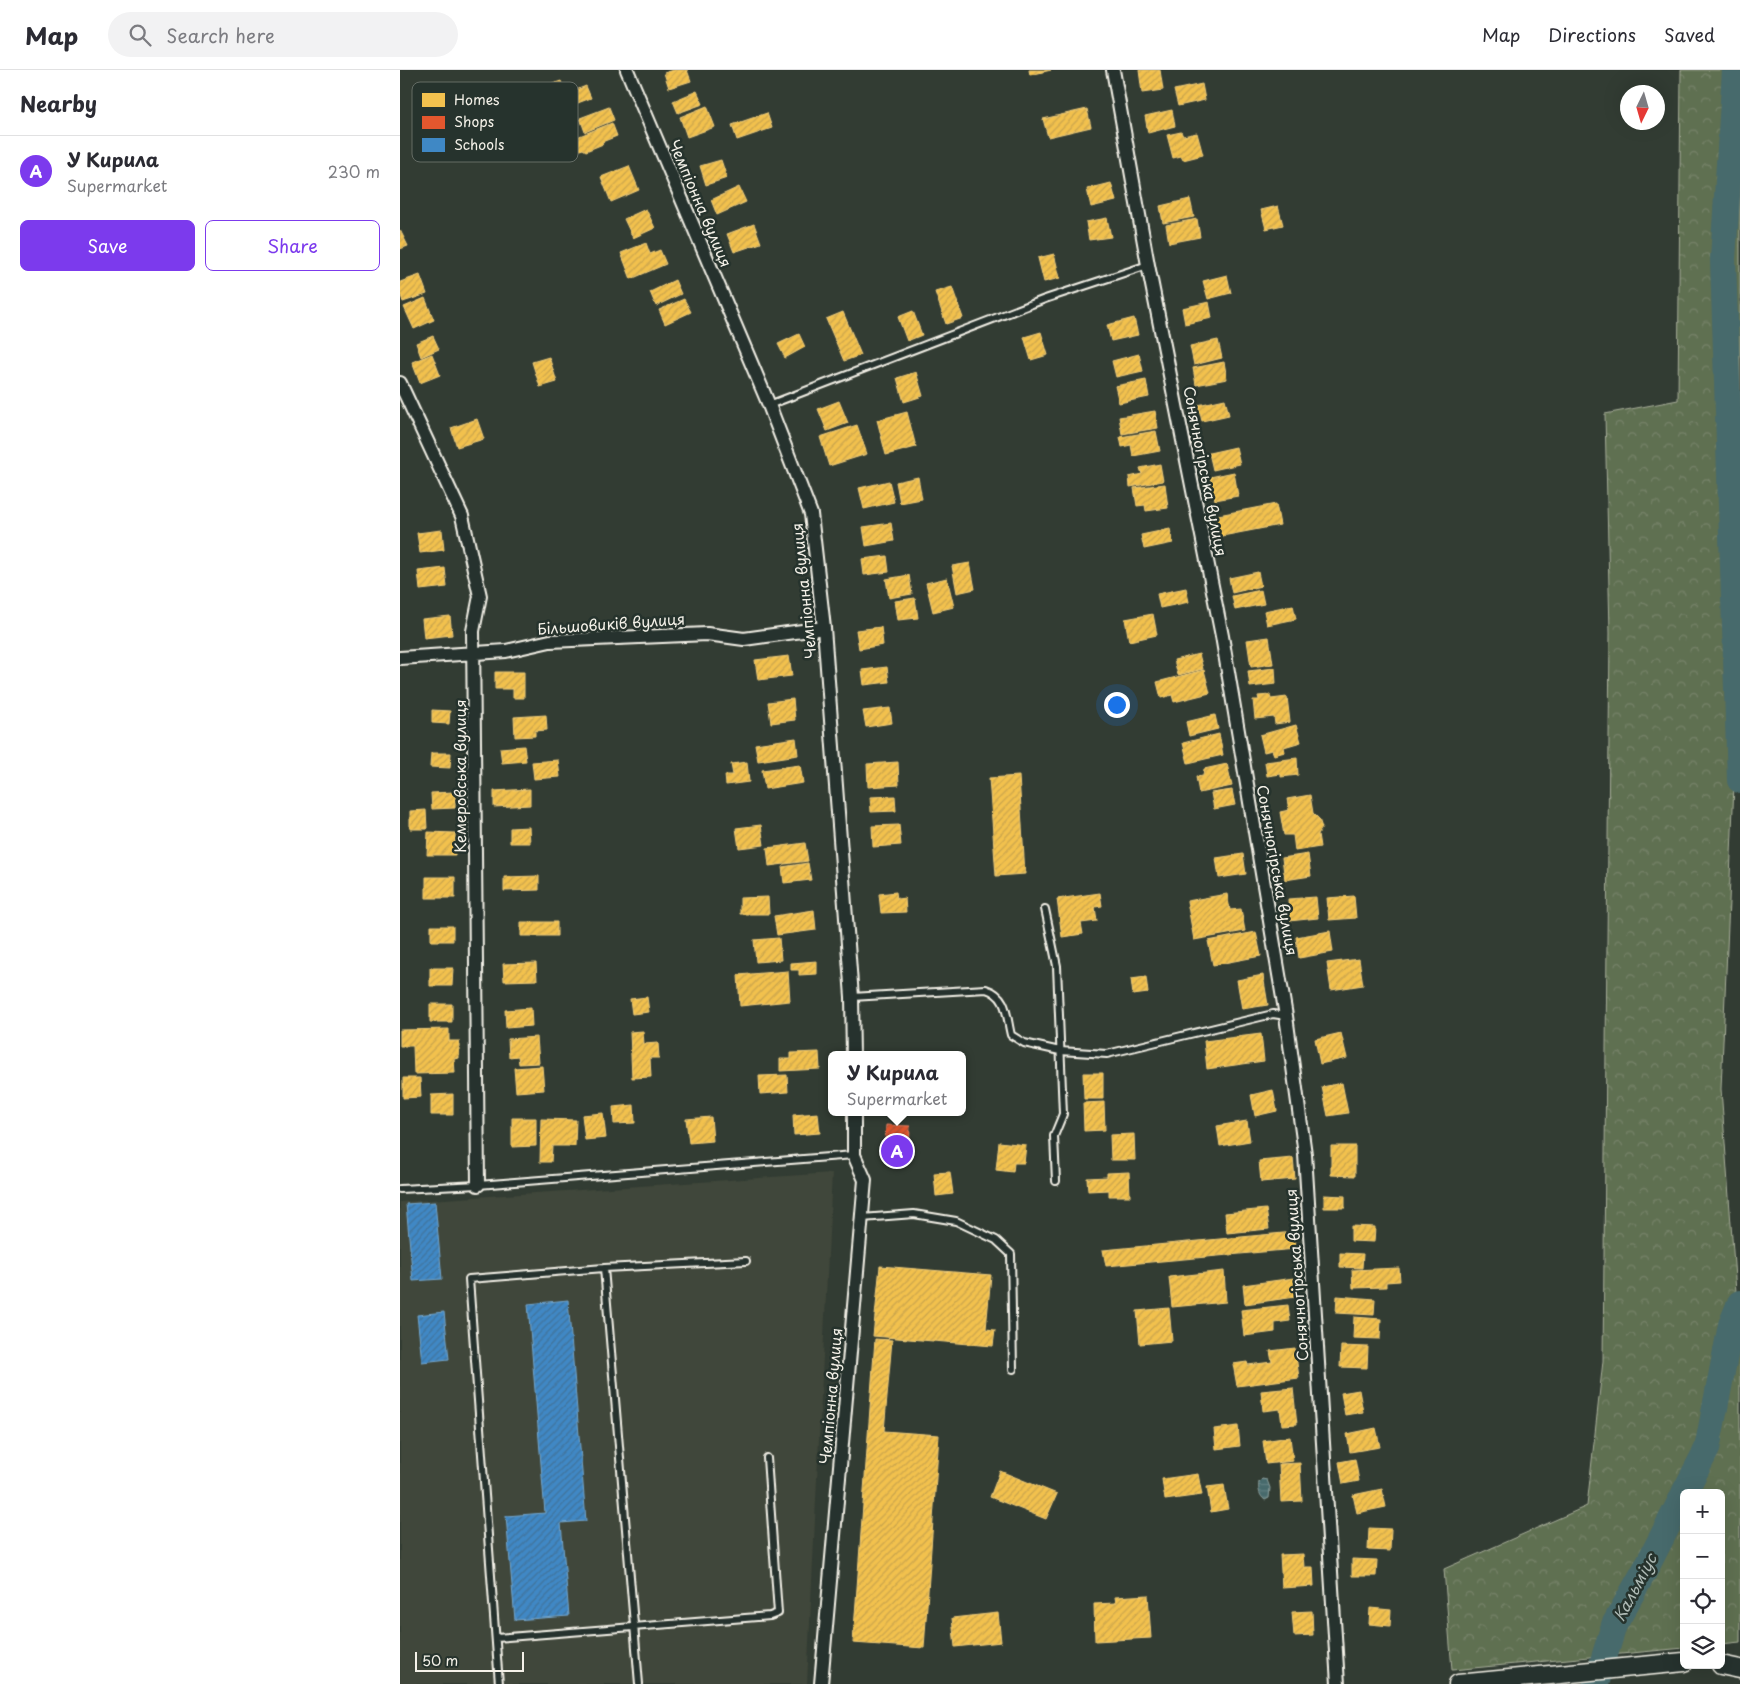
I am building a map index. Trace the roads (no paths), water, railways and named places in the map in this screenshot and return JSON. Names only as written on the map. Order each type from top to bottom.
[{"type":"main road","points":[[1725,1661],[1740,1659]]},
{"type":"main road","points":[[1458,1684],[1680,1662]]},
{"type":"main road","points":[[1725,1666],[1740,1669]]},
{"type":"street","name":"Чемпіонна вулиця","points":[[627,70],[769,405],[811,514],[824,628],[852,997],[853,1051]]},
{"type":"street","name":"Сонячногірська вулиця","points":[[1114,70],[1148,265],[1222,636],[1286,1016],[1305,1154],[1338,1684]]},
{"type":"street","name":"Кемеровська вулиця","points":[[400,383],[462,516],[480,596],[473,631],[478,1185]]},
{"type":"street","name":"Більшовиків вулиця","points":[[400,658],[506,651],[550,641],[707,634],[744,639],[824,628]]},
{"type":"street","name":"Чемпіонна вулиця","points":[[821,1684],[865,1180],[854,1155],[854,1116]]},
{"type":"lane","points":[[769,405],[1045,299],[1148,265]]},
{"type":"lane","points":[[1045,909],[1057,966],[1063,1114],[1054,1136],[1056,1181]]},
{"type":"lane","points":[[852,997],[986,989],[996,992],[1003,1000],[1011,1035],[1024,1043],[1060,1051],[1107,1054],[1273,1014],[1286,1016]]},
{"type":"lane","points":[[400,1189],[478,1185],[854,1155]]},
{"type":"lane","points":[[862,1218],[914,1214],[956,1221],[996,1240],[1011,1254],[1013,1369]]},
{"type":"lane","points":[[499,1684],[469,1279],[604,1268],[746,1261]]},
{"type":"lane","points":[[604,1268],[639,1684]]},
{"type":"lane","points":[[496,1638],[770,1616],[778,1613],[767,1458]]},
{"type":"water","points":[[1262,1479],[1267,1480],[1270,1488],[1269,1498],[1265,1500],[1261,1496],[1259,1489],[1259,1482]]},
{"type":"waterway","name":"Кальміус","points":[[1735,70],[1723,259],[1740,780]]},
{"type":"waterway","name":"Кальміус","points":[[1686,1489],[1707,1449],[1731,1325],[1740,1303]]},
{"type":"waterway","name":"Кальміус","points":[[1596,1684],[1614,1625],[1680,1502]]},
{"type":"place","name":"У Кирила","points":[[897,1151]]}]
